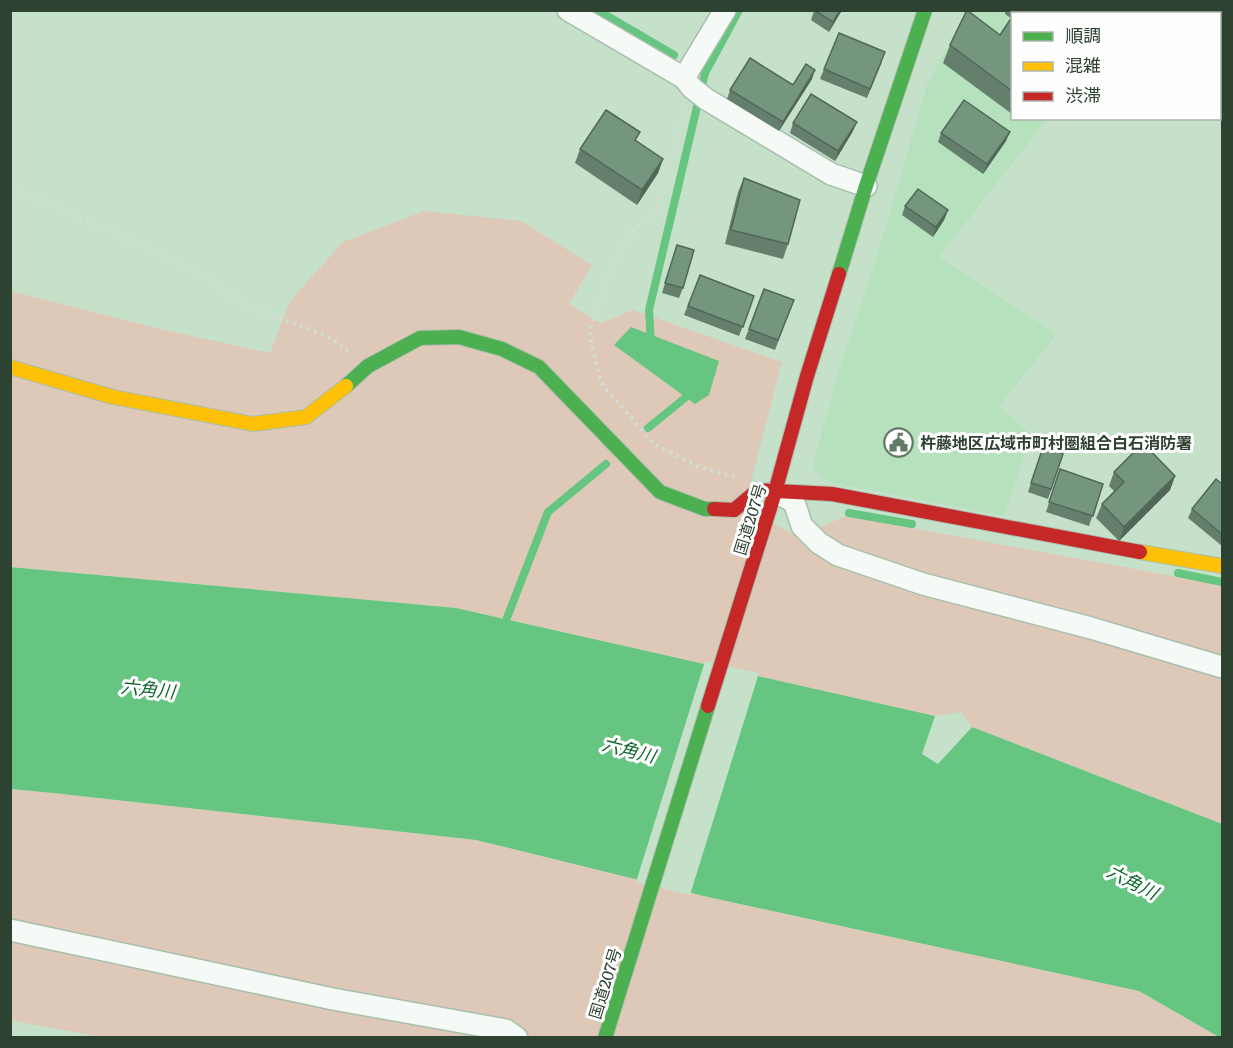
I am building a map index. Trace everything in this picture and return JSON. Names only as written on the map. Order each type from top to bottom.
[{"type":"main road","name":"国道207号","points":[[605,1038],[755,555],[766,491],[807,376],[866,186],[925,10]]},
{"type":"main road","points":[[10,367],[112,397],[254,424],[306,417],[368,366],[420,338],[459,337],[502,349],[539,367],[660,492],[705,509],[734,510],[766,491],[832,494],[1222,566]]},
{"type":"street","points":[[568,10],[831,174],[866,186]]},
{"type":"street","points":[[694,88],[725,10]]},
{"type":"street","points":[[766,491],[794,502],[802,526],[819,543],[838,555],[923,584],[1091,628],[1222,667]]},
{"type":"street","points":[[10,930],[333,999],[506,1030],[517,1038]]},
{"type":"path","points":[[694,88],[680,124],[658,211],[634,229],[614,262],[589,331],[601,383],[653,443],[697,466],[743,479],[766,491]]},
{"type":"path","points":[[10,188],[207,276],[247,307],[331,338],[368,366]]},
{"type":"shaded area","points":[[966,11],[1130,11],[1011,12],[1011,120],[1046,120],[939,257],[1057,334],[999,406],[1031,435],[1004,516],[828,482],[812,468],[836,381],[887,224],[927,85]]},
{"type":"shaded area","points":[[424,211],[521,221],[592,265],[569,304],[601,323],[633,310],[782,362],[744,508],[798,536],[846,516],[1222,585],[1222,824],[972,727],[961,712],[935,716],[456,608],[11,567],[10,291],[165,330],[270,353],[290,301],[343,242]]},
{"type":"shaded area","points":[[10,789],[476,840],[708,897],[1139,991],[1219,1037],[106,1038],[10,1020]]},
{"type":"water","points":[[631,327],[719,361],[709,395],[695,404],[614,345]]},
{"type":"water","name":"六角川","points":[[10,567],[456,608],[935,716],[922,754],[938,764],[972,727],[1222,824],[1222,1037],[1139,991],[708,897],[476,840],[11,789]]},
{"type":"pier","points":[[705,661],[759,673],[690,895],[636,882]]},
{"type":"building","points":[[814,10],[840,10],[833,22]]},
{"type":"building","points":[[967,10],[1000,35],[1011,18],[1011,90],[950,45]]},
{"type":"building","points":[[1018,10],[1098,10],[1097,12],[1016,12]]},
{"type":"building","points":[[839,33],[885,52],[870,89],[824,69]]},
{"type":"building","points":[[750,58],[793,85],[806,64],[815,70],[783,122],[730,90]]},
{"type":"building","points":[[811,94],[857,122],[838,151],[793,123]]},
{"type":"building","points":[[964,100],[1010,132],[987,164],[941,133]]},
{"type":"building","points":[[606,110],[640,132],[635,140],[663,159],[642,190],[580,149]]},
{"type":"building","points":[[744,178],[800,200],[788,244],[731,230]]},
{"type":"building","points":[[918,189],[948,210],[936,227],[905,206]]},
{"type":"building","points":[[677,245],[694,250],[683,288],[665,283]]},
{"type":"building","points":[[700,275],[754,296],[743,327],[688,306]]},
{"type":"building","points":[[764,289],[794,300],[778,340],[749,329]]},
{"type":"building","points":[[1143,443],[1175,476],[1124,527],[1102,504],[1124,482],[1114,472]]},
{"type":"building","points":[[1043,447],[1063,454],[1051,489],[1031,483]]},
{"type":"building","points":[[1060,469],[1103,484],[1093,516],[1049,502]]},
{"type":"building","points":[[1216,479],[1222,484],[1222,534],[1192,509]]},
{"type":"waterway","points":[[597,10],[674,55]]},
{"type":"waterway","points":[[651,345],[649,310],[705,73],[739,10]]},
{"type":"waterway","points":[[648,428],[690,392]]},
{"type":"waterway","points":[[503,628],[548,512],[606,464]]},
{"type":"waterway","points":[[849,513],[912,524]]},
{"type":"waterway","points":[[1178,573],[1222,582]]},
{"type":"traffic: fast","points":[[839,274],[925,10]]},
{"type":"traffic: fast","points":[[346,386],[368,366],[420,338],[459,337],[502,349],[539,367],[660,492],[705,509],[714,509]]},
{"type":"traffic: fast","points":[[605,1038],[708,706]]},
{"type":"traffic: slow","points":[[10,367],[113,397],[253,424],[306,417],[346,386]]},
{"type":"traffic: slow","points":[[1140,552],[1222,566]]},
{"type":"traffic: jam","points":[[708,706],[775,492],[807,376],[839,274]]},
{"type":"traffic: jam","points":[[714,509],[734,510],[758,490],[832,494],[1140,552]]},
{"type":"place","name":"杵藤地区広域市町村圏組合白石消防署","points":[[899,442]]}]
